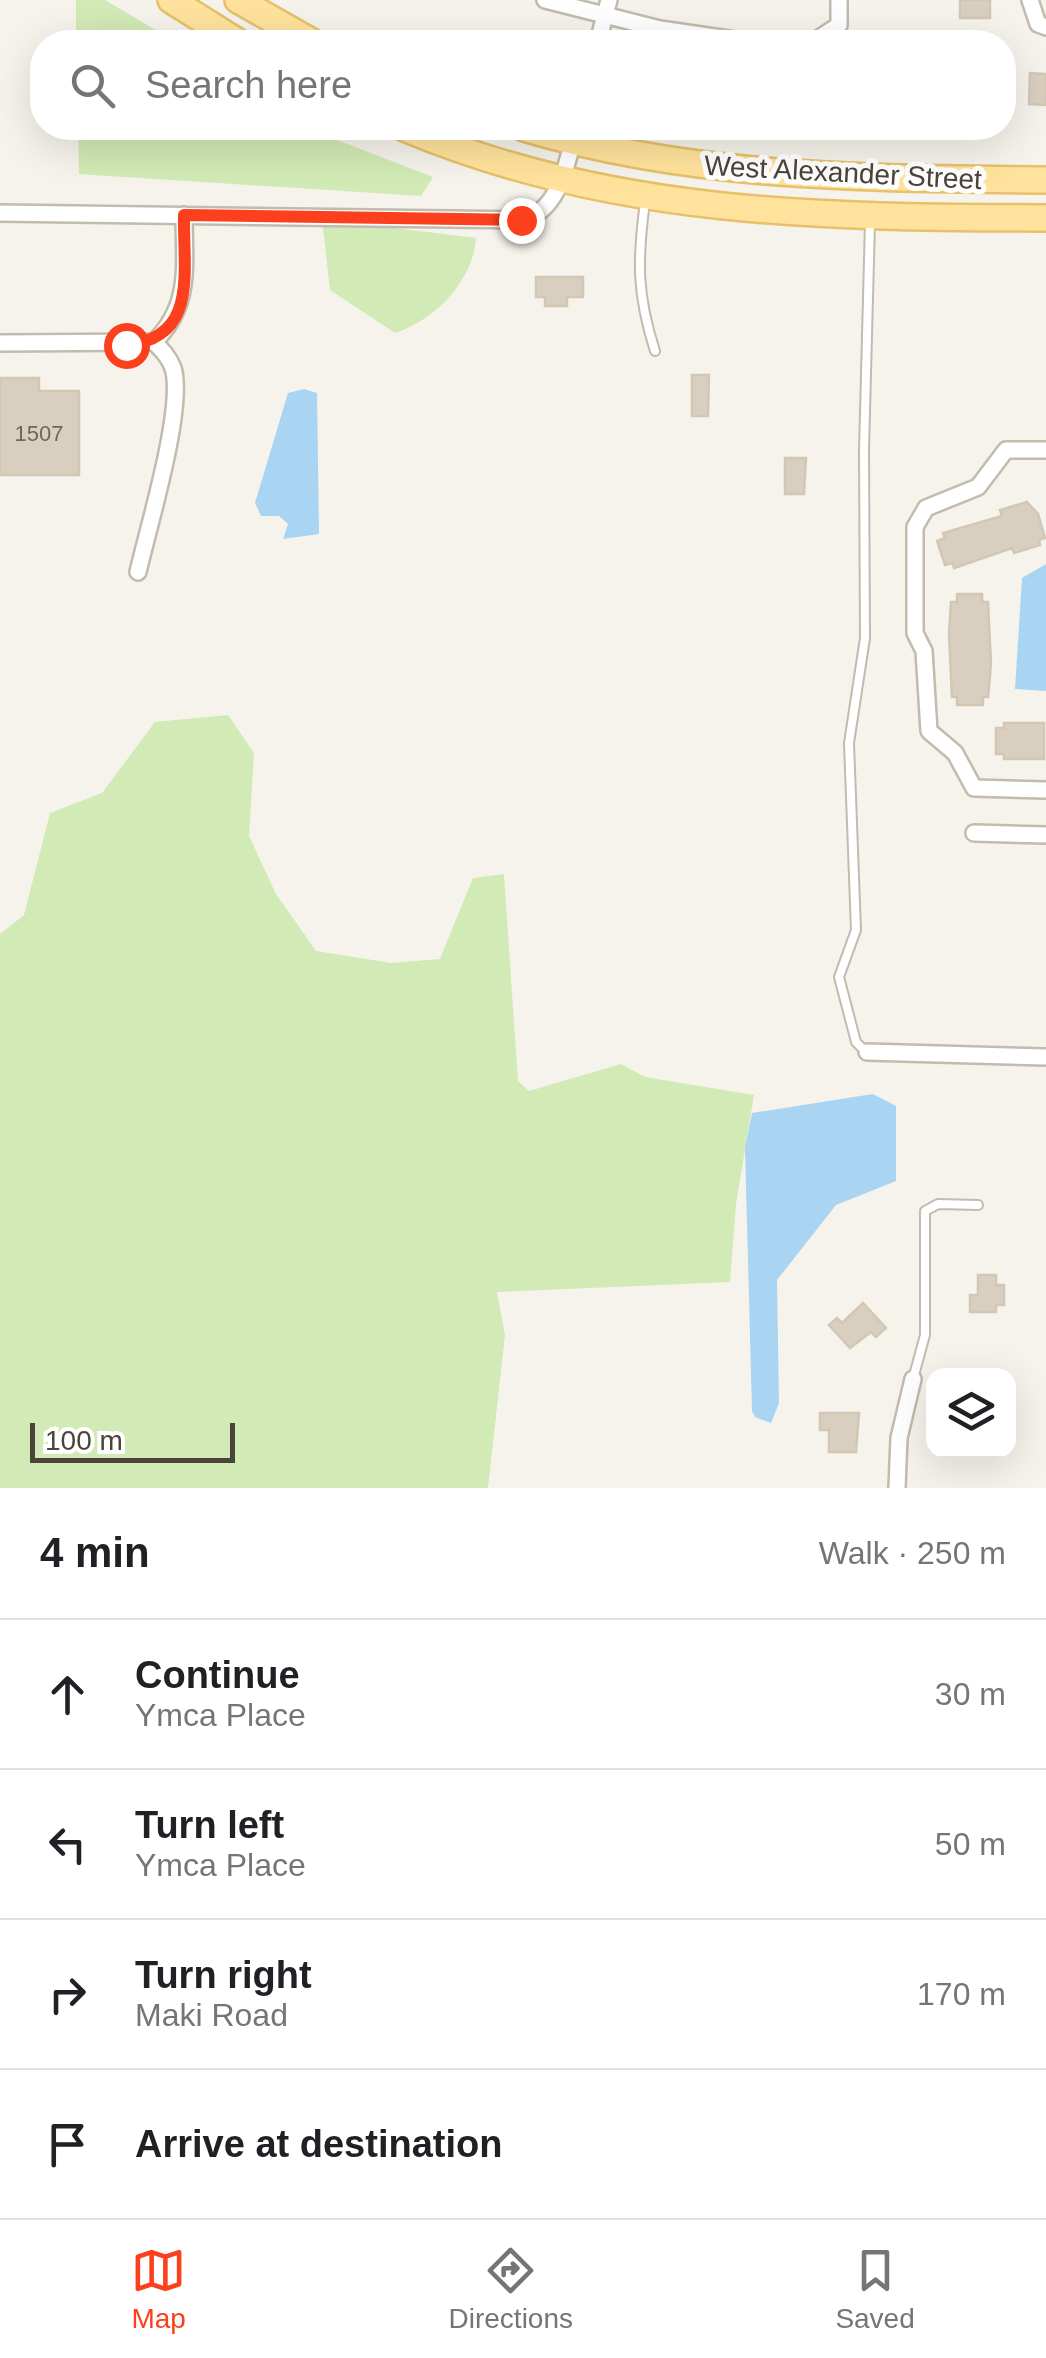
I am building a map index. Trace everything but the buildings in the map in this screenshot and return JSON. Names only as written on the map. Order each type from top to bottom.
[{"type":"main road","points":[[171,0],[219,30]]},
{"type":"main road","points":[[238,0],[291,30]]},
{"type":"main road","name":"West Alexander Street","points":[[441,140],[560,179],[646,198],[757,212],[870,218],[1046,218]]},
{"type":"main road","name":"West Alexander Street","points":[[590,140],[662,162],[749,172],[1046,180]]},
{"type":"street","points":[[546,0],[607,8],[699,30]]},
{"type":"street","points":[[831,30],[839,25],[839,0]]},
{"type":"street","points":[[1030,0],[1038,24],[1046,27]]},
{"type":"street","points":[[0,213],[521,220],[538,217],[551,204],[572,140]]},
{"type":"street","points":[[0,343],[154,342],[176,322],[183,291],[184,215]]},
{"type":"street","points":[[138,572],[170,429],[175,381],[172,367],[154,342]]},
{"type":"street","points":[[1046,450],[1006,450],[978,487],[926,508],[915,528],[915,633],[924,651],[930,731],[955,753],[974,788],[1046,790]]},
{"type":"street","points":[[974,833],[1046,835]]},
{"type":"street","points":[[867,1052],[1046,1057]]},
{"type":"street","points":[[897,1488],[899,1438],[913,1378]]},
{"type":"lane","points":[[646,198],[638,254],[639,302],[655,351]]},
{"type":"lane","points":[[867,1052],[856,1042],[839,976],[856,930],[849,743],[866,638],[864,450],[870,218]]},
{"type":"lane","points":[[913,1378],[925,1335],[925,1212],[938,1204],[978,1205]]},
{"type":"green space","points":[[76,0],[105,0],[156,30],[76,30]]},
{"type":"green space","points":[[78,140],[337,140],[433,177],[421,196],[79,174]]},
{"type":"green space","points":[[322,219],[476,238],[468,269],[449,297],[424,319],[395,333],[330,290]]},
{"type":"green space","points":[[228,715],[254,753],[249,836],[276,894],[316,951],[391,963],[440,959],[473,878],[504,874],[518,1081],[529,1091],[621,1064],[645,1077],[754,1095],[736,1204],[730,1282],[497,1292],[505,1335],[488,1488],[0,1488],[0,934],[24,915],[50,813],[102,793],[155,722]]},
{"type":"water","points":[[304,389],[317,393],[319,534],[283,539],[288,524],[279,516],[261,516],[255,503],[288,393]]},
{"type":"water","points":[[1046,564],[1046,691],[1015,689],[1022,578]]},
{"type":"water","points":[[873,1094],[896,1106],[896,1181],[836,1205],[777,1280],[779,1403],[771,1423],[755,1417],[752,1411],[745,1148],[752,1113]]},
{"type":"route","points":[[126,345],[154,342],[176,322],[183,291],[184,215],[521,220]]}]
